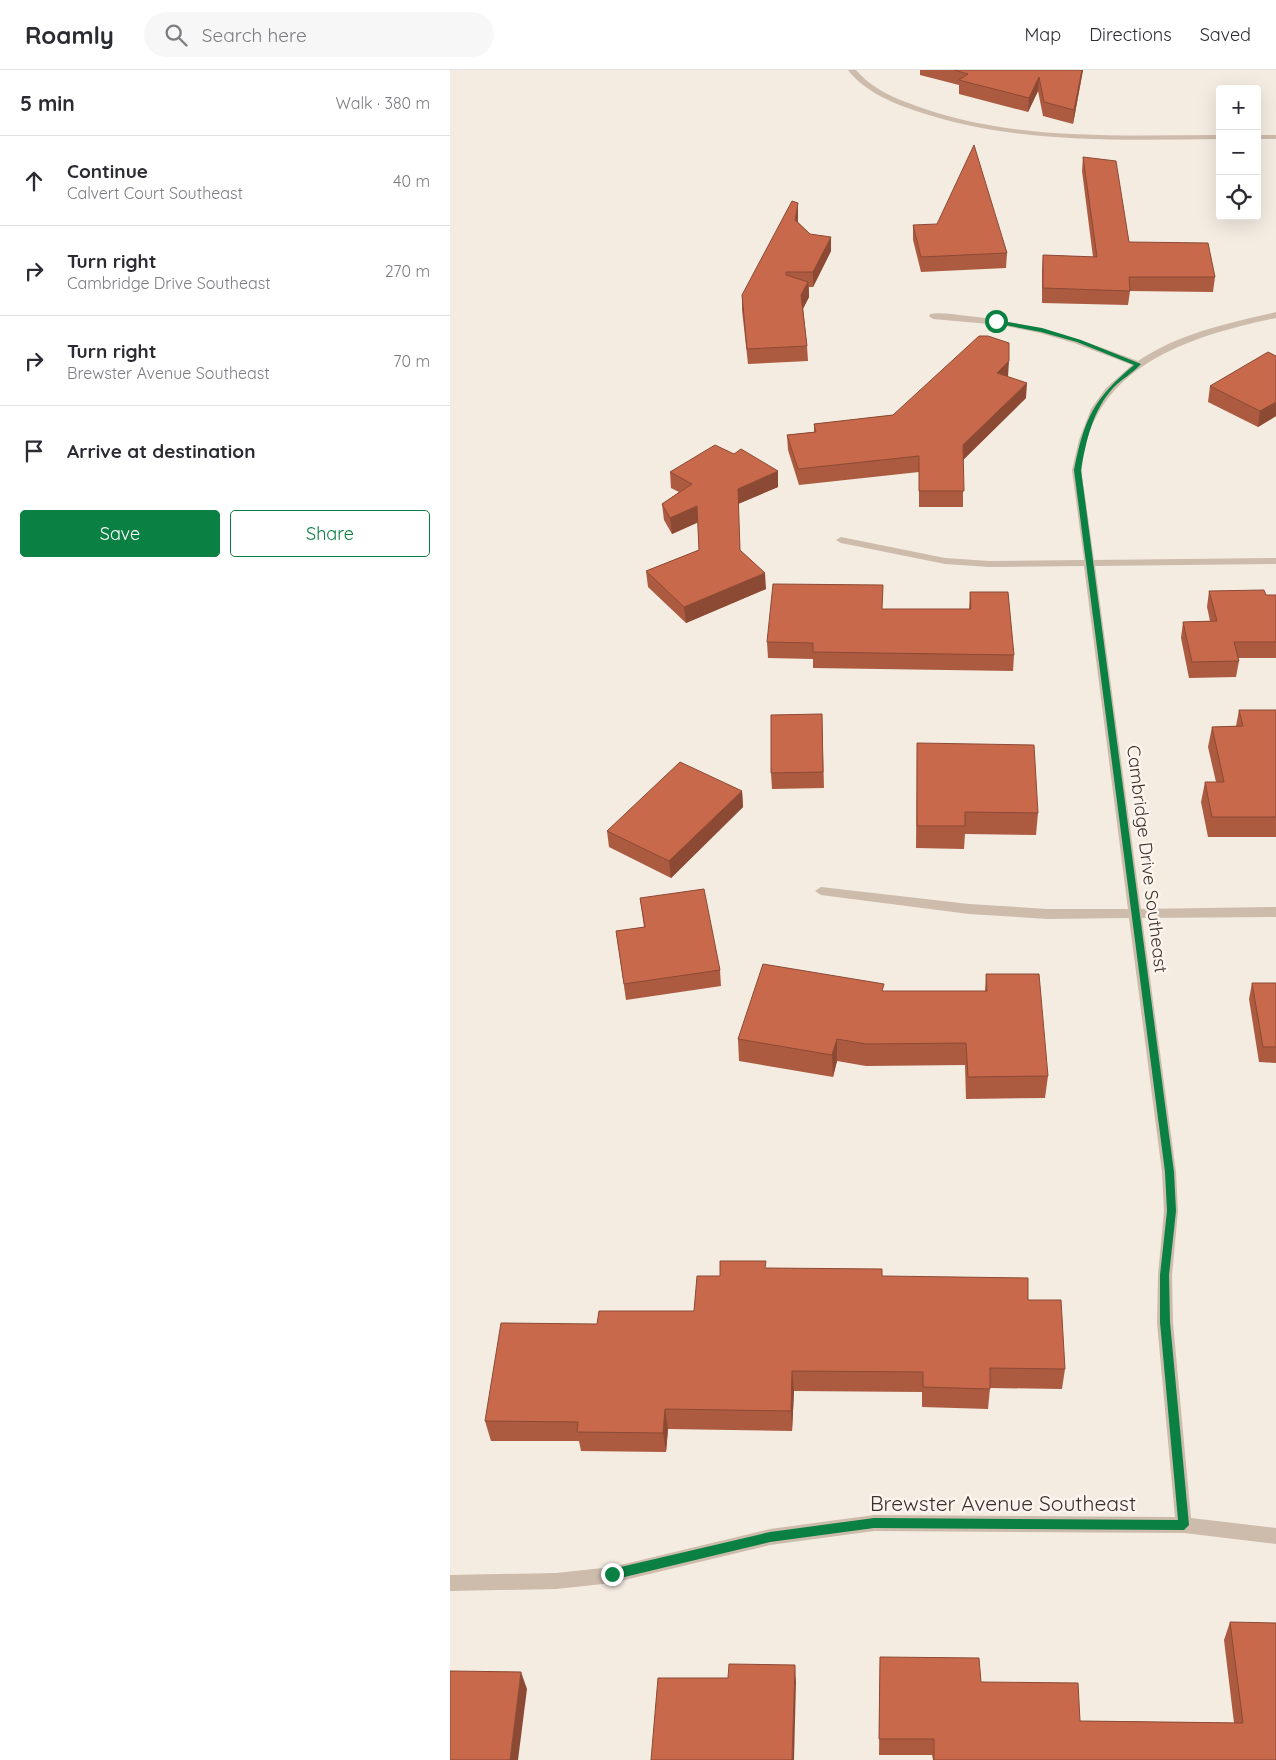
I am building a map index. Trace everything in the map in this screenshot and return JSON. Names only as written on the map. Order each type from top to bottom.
[{"type":"street","points":[[852,70],[872,89],[897,102],[928,114],[978,127],[1021,134],[1216,137]]},
{"type":"street","points":[[1261,137],[1276,137]]},
{"type":"street","name":"Cambridge Drive Southeast","points":[[1184,1525],[1165,1322],[1164,1275],[1171,1211],[1170,1172],[1077,470],[1082,445],[1094,412],[1111,387],[1138,364],[1206,333],[1239,322],[1276,314]]},
{"type":"street","points":[[933,316],[996,321],[1042,330],[1079,341],[1138,364]]},
{"type":"street","points":[[841,540],[945,561],[989,564],[1276,561]]},
{"type":"street","points":[[821,891],[969,909],[1048,914],[1276,912]]},
{"type":"street","name":"Brewster Avenue Southeast","points":[[458,1583],[556,1581],[612,1574],[770,1537],[874,1523],[1184,1525],[1276,1536]]},
{"type":"building","points":[[954,70],[1082,70],[1074,110],[1044,102],[1039,77],[1029,98],[959,80],[968,74]]},
{"type":"building","points":[[974,145],[1007,253],[921,257],[913,225],[937,224]]},
{"type":"building","points":[[1083,157],[1116,161],[1129,242],[1208,243],[1215,277],[1129,277],[1130,291],[1043,288],[1043,255],[1097,257]]},
{"type":"building","points":[[792,201],[798,203],[795,220],[810,234],[831,237],[813,272],[786,272],[786,275],[808,282],[801,295],[807,346],[747,349],[742,295]]},
{"type":"building","points":[[979,336],[988,336],[1009,343],[1009,361],[997,373],[1027,383],[963,445],[964,491],[919,491],[919,456],[798,469],[787,435],[816,432],[814,424],[893,415]]},
{"type":"building","points":[[1268,352],[1276,356],[1276,402],[1260,411],[1210,386]]},
{"type":"building","points":[[715,445],[734,454],[741,449],[778,471],[738,489],[740,550],[765,573],[684,607],[646,571],[699,550],[697,506],[670,518],[662,504],[692,484],[670,472]]},
{"type":"building","points":[[773,584],[883,585],[882,609],[971,609],[970,592],[1008,592],[1014,655],[813,652],[813,643],[767,642]]},
{"type":"building","points":[[1264,590],[1266,595],[1276,595],[1276,642],[1234,642],[1239,661],[1192,662],[1183,622],[1217,621],[1209,591]]},
{"type":"building","points":[[1239,710],[1276,710],[1276,817],[1212,817],[1205,782],[1224,782],[1212,727],[1243,726]]},
{"type":"building","points":[[822,714],[823,772],[771,773],[771,715]]},
{"type":"building","points":[[917,743],[1034,745],[1038,813],[965,812],[965,826],[917,826]]},
{"type":"building","points":[[680,762],[742,791],[669,861],[607,831]]},
{"type":"building","points":[[704,889],[720,970],[624,984],[616,931],[645,927],[640,898]]},
{"type":"building","points":[[763,964],[884,984],[882,991],[987,991],[986,974],[1039,974],[1048,1076],[968,1077],[966,1043],[866,1044],[837,1039],[832,1055],[738,1039]]},
{"type":"building","points":[[1252,983],[1276,983],[1276,1047],[1263,1047]]},
{"type":"building","points":[[720,1261],[766,1261],[765,1268],[882,1269],[882,1276],[1028,1278],[1028,1300],[1061,1300],[1065,1369],[990,1368],[990,1389],[923,1387],[923,1372],[792,1371],[791,1411],[665,1409],[663,1433],[577,1432],[578,1422],[485,1421],[501,1323],[597,1324],[599,1311],[694,1311],[697,1276],[720,1276]]},
{"type":"building","points":[[1230,1622],[1276,1623],[1276,1760],[934,1760],[934,1739],[879,1739],[880,1657],[979,1658],[981,1682],[1078,1683],[1080,1721],[1243,1723]]},
{"type":"building","points":[[729,1664],[795,1665],[792,1760],[651,1760],[658,1678],[728,1678]]},
{"type":"building","points":[[450,1671],[521,1672],[510,1760],[450,1760]]},
{"type":"route","points":[[612,1574],[770,1537],[874,1523],[1184,1525],[1165,1322],[1164,1275],[1171,1211],[1170,1172],[1077,470],[1082,445],[1094,412],[1111,387],[1138,364],[1079,341],[1042,330],[996,321]]}]
